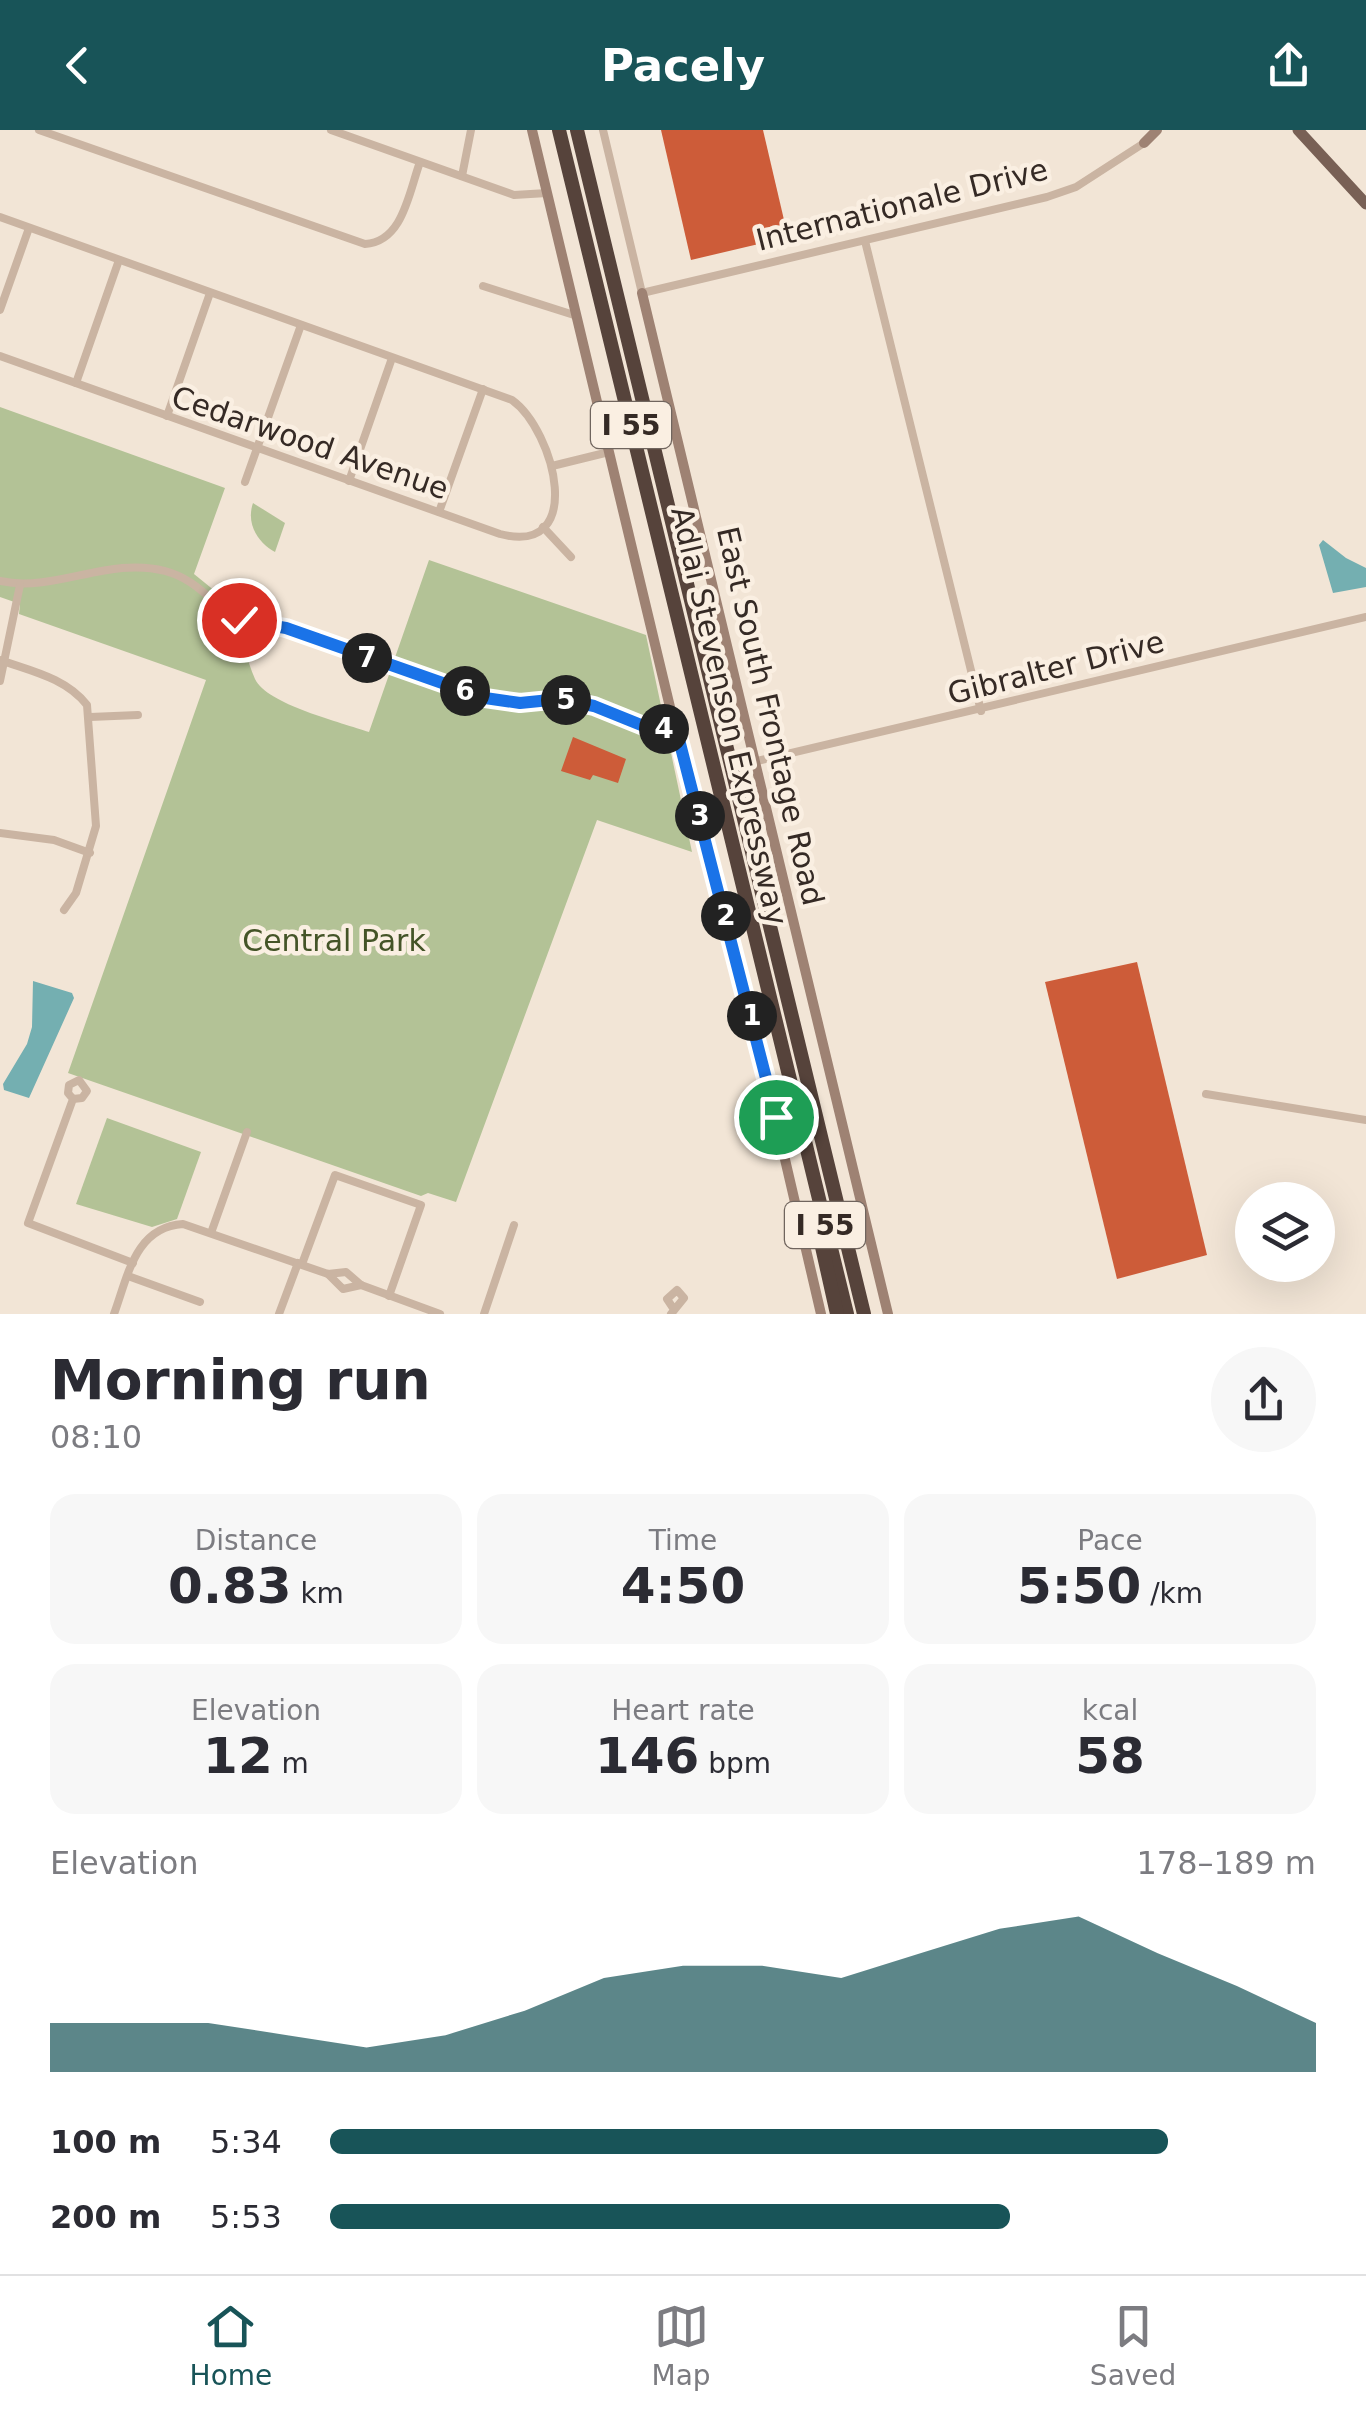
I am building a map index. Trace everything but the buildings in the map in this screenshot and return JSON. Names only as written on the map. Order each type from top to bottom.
[{"type":"highway","name":"Adlai Stevenson Expressway","points":[[559,130],[848,1314]]},
{"type":"highway","name":"Adlai Stevenson Expressway","points":[[577,130],[864,1314]]},
{"type":"highway","points":[[804,1135],[818,1234],[837,1314]]},
{"type":"main road","points":[[1298,130],[1366,204]]},
{"type":"street","points":[[38,130],[366,244],[381,242],[395,229],[420,162]]},
{"type":"street","points":[[331,130],[514,194],[547,193]]},
{"type":"street","points":[[462,176],[471,130]]},
{"type":"street","points":[[532,130],[676,728],[757,1039],[820,1314]]},
{"type":"street","name":"East South Frontage Road","points":[[603,130],[888,1314]]},
{"type":"street","name":"Internationale Drive","points":[[642,293],[1076,187],[1158,130]]},
{"type":"street","points":[[0,217],[512,400],[531,416],[542,434],[557,498],[543,527],[571,558]]},
{"type":"street","points":[[0,310],[29,228]]},
{"type":"street","points":[[865,241],[981,711]]},
{"type":"street","points":[[76,383],[119,260]]},
{"type":"street","points":[[483,286],[574,315]]},
{"type":"street","points":[[167,416],[210,293]]},
{"type":"street","points":[[245,482],[300,325]]},
{"type":"street","name":"Cedarwood Avenue","points":[[0,356],[511,537],[529,535],[543,527]]},
{"type":"street","points":[[349,481],[392,358]]},
{"type":"street","points":[[439,512],[483,389]]},
{"type":"street","points":[[552,466],[609,452]]},
{"type":"street","points":[[0,581],[20,585],[116,568],[164,570],[208,592],[242,622],[286,628],[485,698],[520,703],[560,699],[594,706],[656,731],[676,728]]},
{"type":"street","points":[[0,681],[20,585]]},
{"type":"street","name":"Gibralter Drive","points":[[757,761],[1366,617]]},
{"type":"street","points":[[2,660],[76,690],[88,705],[96,800],[90,852],[76,893],[64,910]]},
{"type":"street","points":[[90,717],[138,715]]},
{"type":"street","points":[[0,833],[54,840],[90,852]]},
{"type":"street","points":[[1206,1094],[1366,1120]]},
{"type":"street","points":[[73,1098],[28,1224],[132,1263]]},
{"type":"street","points":[[211,1233],[247,1132]]},
{"type":"street","points":[[279,1314],[335,1175],[421,1206],[389,1296]]},
{"type":"street","points":[[114,1314],[143,1241],[166,1226],[183,1224],[328,1274],[343,1289],[361,1286]]},
{"type":"street","points":[[484,1314],[514,1225]]},
{"type":"street","points":[[328,1274],[346,1272],[361,1286],[440,1314]]},
{"type":"street","points":[[128,1276],[200,1302]]},
{"type":"street","points":[[397,1314],[402,1300]]},
{"type":"green space","name":"Central Park","points":[[0,407],[225,488],[194,574],[242,613],[231,621],[262,688],[324,718],[369,732],[429,560],[646,635],[692,852],[597,820],[456,1202],[428,1193],[421,1196],[68,1073],[206,680],[19,614],[20,604],[0,597]]},
{"type":"green space","points":[[253,503],[285,523],[275,552],[255,531],[251,518]]},
{"type":"green space","points":[[107,1118],[201,1152],[177,1219],[152,1227],[76,1204]]},
{"type":"water","points":[[1323,540],[1366,568],[1366,587],[1333,593],[1319,545]]},
{"type":"water","points":[[33,981],[72,993],[74,998],[29,1098],[4,1090],[3,1084],[27,1044],[32,1027]]},
{"type":"route","points":[[239,620],[286,628],[485,698],[520,703],[560,699],[594,706],[656,731],[676,728],[776,1117]]}]
